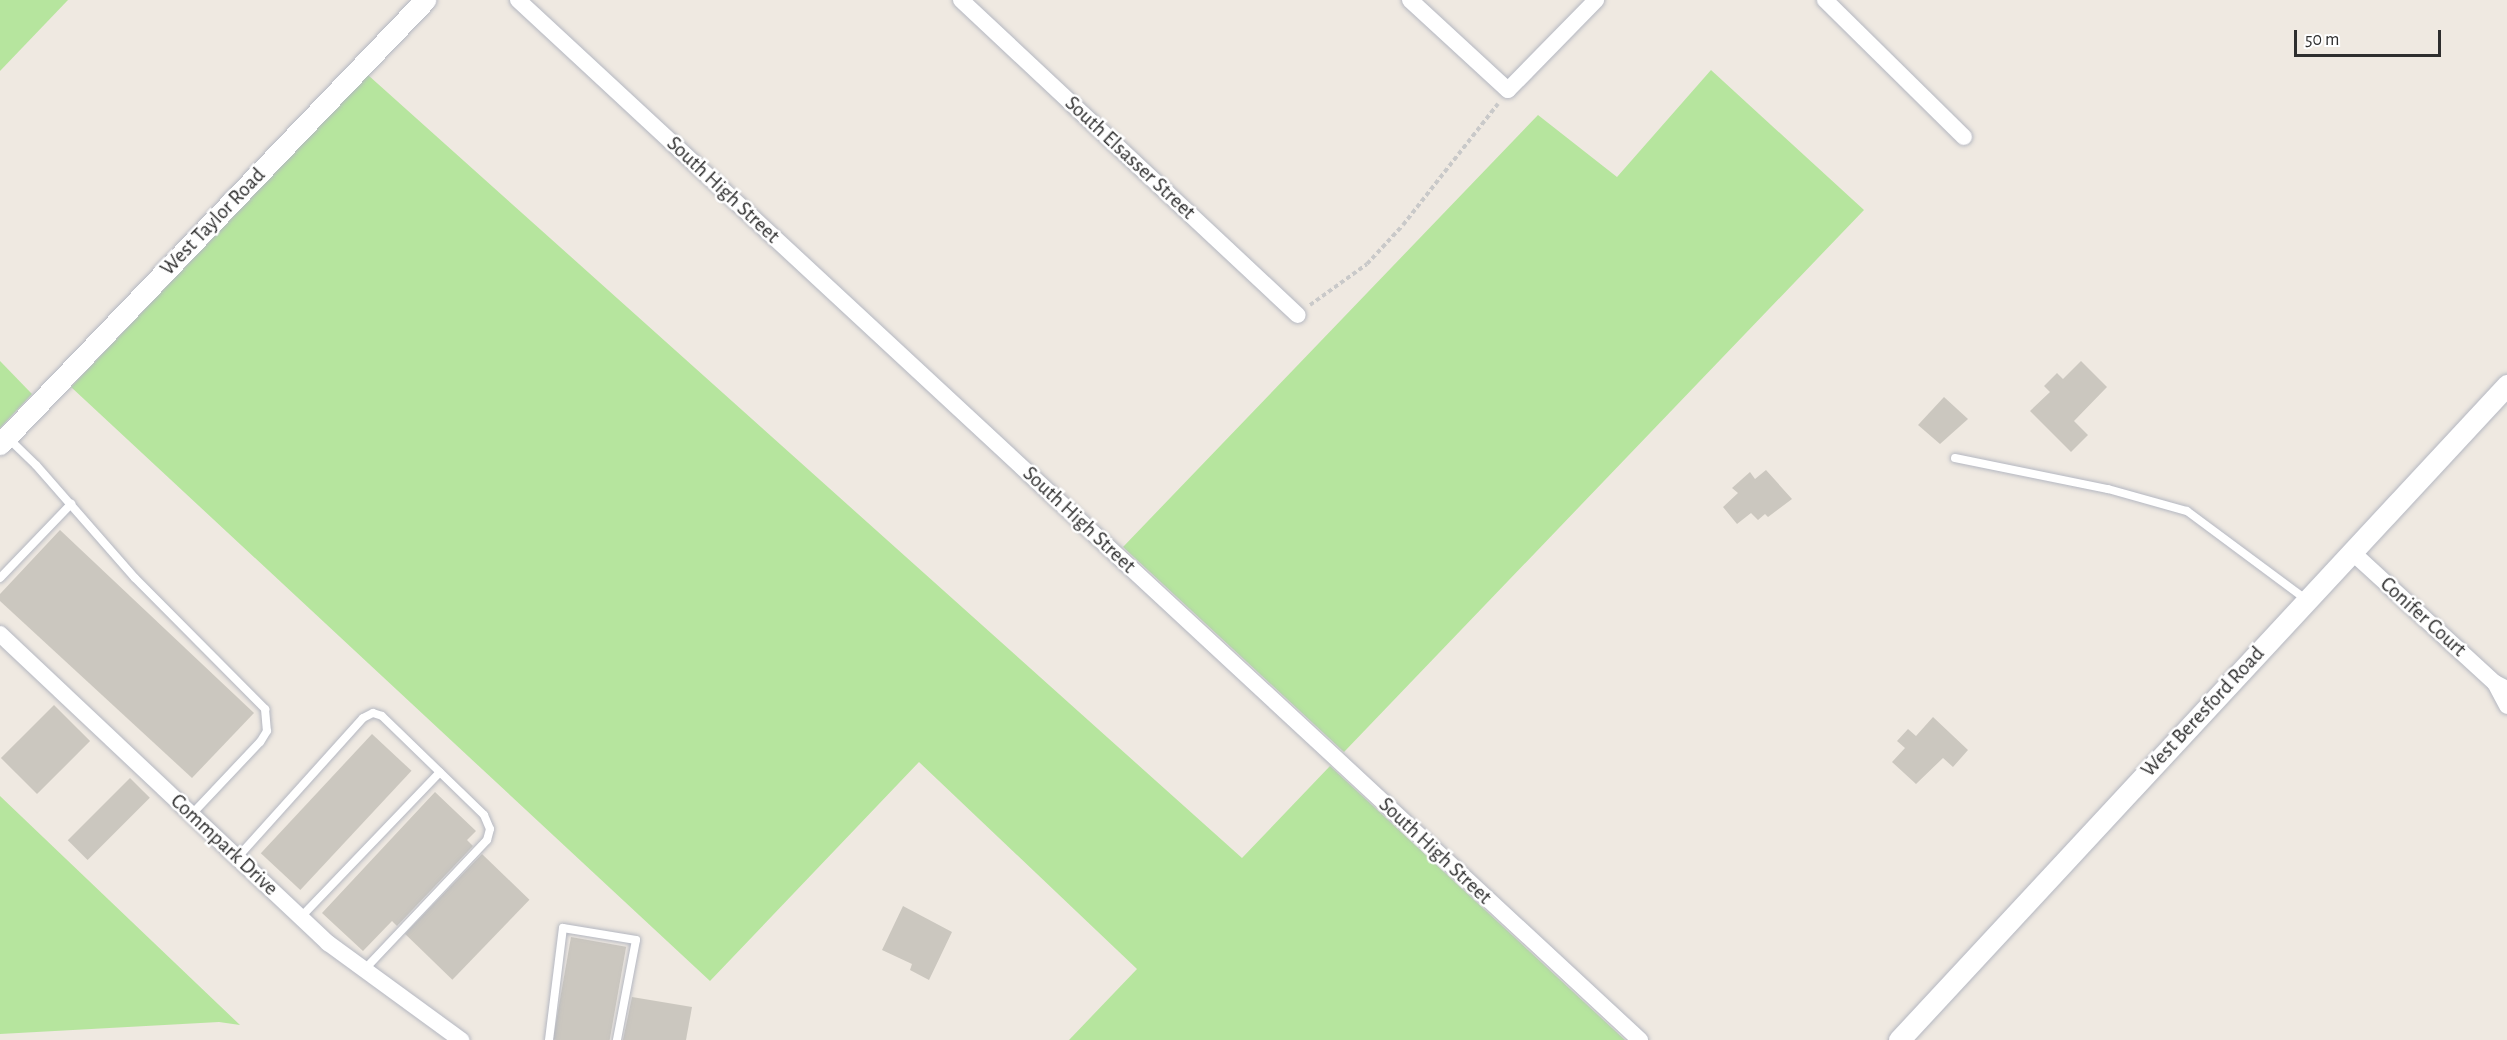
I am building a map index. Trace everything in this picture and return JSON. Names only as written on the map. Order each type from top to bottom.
[{"type":"street","name":"West Taylor Road","points":[[3,441],[424,0]]},
{"type":"street","name":"South High Street","points":[[518,0],[1640,1040]]},
{"type":"street","name":"South Elsasser Street","points":[[962,0],[1298,315]]},
{"type":"street","points":[[1410,0],[1508,90],[1596,0]]},
{"type":"street","points":[[1825,0],[1964,137]]},
{"type":"street","name":"West Beresford Road","points":[[1899,1040],[2507,385]]},
{"type":"street","name":"Conifer Court","points":[[2352,552],[2501,686],[2507,706]]},
{"type":"street","name":"Commpark Drive","points":[[0,634],[300,918],[364,969],[462,1040]]},
{"type":"lane","points":[[3,441],[71,504],[135,578],[265,709],[267,730],[260,742],[191,815]]},
{"type":"lane","points":[[1955,458],[2108,489],[2187,511],[2307,600]]},
{"type":"lane","points":[[0,578],[71,504]]},
{"type":"lane","points":[[237,858],[363,718],[373,713],[382,716],[484,815],[490,829],[487,840],[364,969]]},
{"type":"lane","points":[[300,918],[440,772]]},
{"type":"lane","points":[[549,1040],[563,928],[636,940],[617,1040]]},
{"type":"path","points":[[1298,315],[1367,264],[1403,225],[1508,90]]},
{"type":"green space","points":[[0,0],[68,0],[0,71]]},
{"type":"green space","points":[[1711,70],[1864,210],[1344,752],[1123,547],[1538,115],[1617,177]]},
{"type":"green space","points":[[368,75],[1242,858],[1330,766],[1625,1040],[1069,1040],[1137,969],[919,762],[710,981],[71,387]]},
{"type":"green space","points":[[0,361],[32,394],[0,428]]},
{"type":"green space","points":[[0,796],[240,1025],[219,1022],[0,1034]]},
{"type":"building","points":[[2081,361],[2107,387],[2074,421],[2088,435],[2071,452],[2030,411],[2050,392],[2044,386],[2057,373],[2063,379]]},
{"type":"building","points":[[1944,397],[1968,419],[1940,444],[1918,425]]},
{"type":"building","points":[[1766,470],[1792,499],[1768,517],[1765,514],[1758,520],[1751,513],[1737,524],[1723,507],[1738,493],[1732,488],[1750,472],[1755,479]]},
{"type":"building","points":[[60,530],[254,713],[192,778],[0,601],[0,594]]},
{"type":"building","points":[[54,705],[90,741],[37,794],[1,758]]},
{"type":"building","points":[[1933,717],[1968,750],[1953,767],[1943,758],[1916,784],[1892,762],[1905,748],[1897,741],[1908,729],[1916,736]]},
{"type":"building","points":[[372,734],[411,771],[300,890],[261,853]]},
{"type":"building","points":[[130,778],[150,798],[88,860],[68,840]]},
{"type":"building","points":[[435,792],[476,831],[467,840],[473,846],[397,926],[392,921],[363,951],[322,913]]},
{"type":"building","points":[[482,854],[529,900],[452,980],[405,934]]},
{"type":"building","points":[[903,906],[952,932],[929,980],[910,970],[912,964],[882,950]]},
{"type":"building","points":[[571,937],[626,947],[610,1040],[553,1039]]},
{"type":"building","points":[[632,997],[692,1007],[686,1040],[623,1040]]}]
